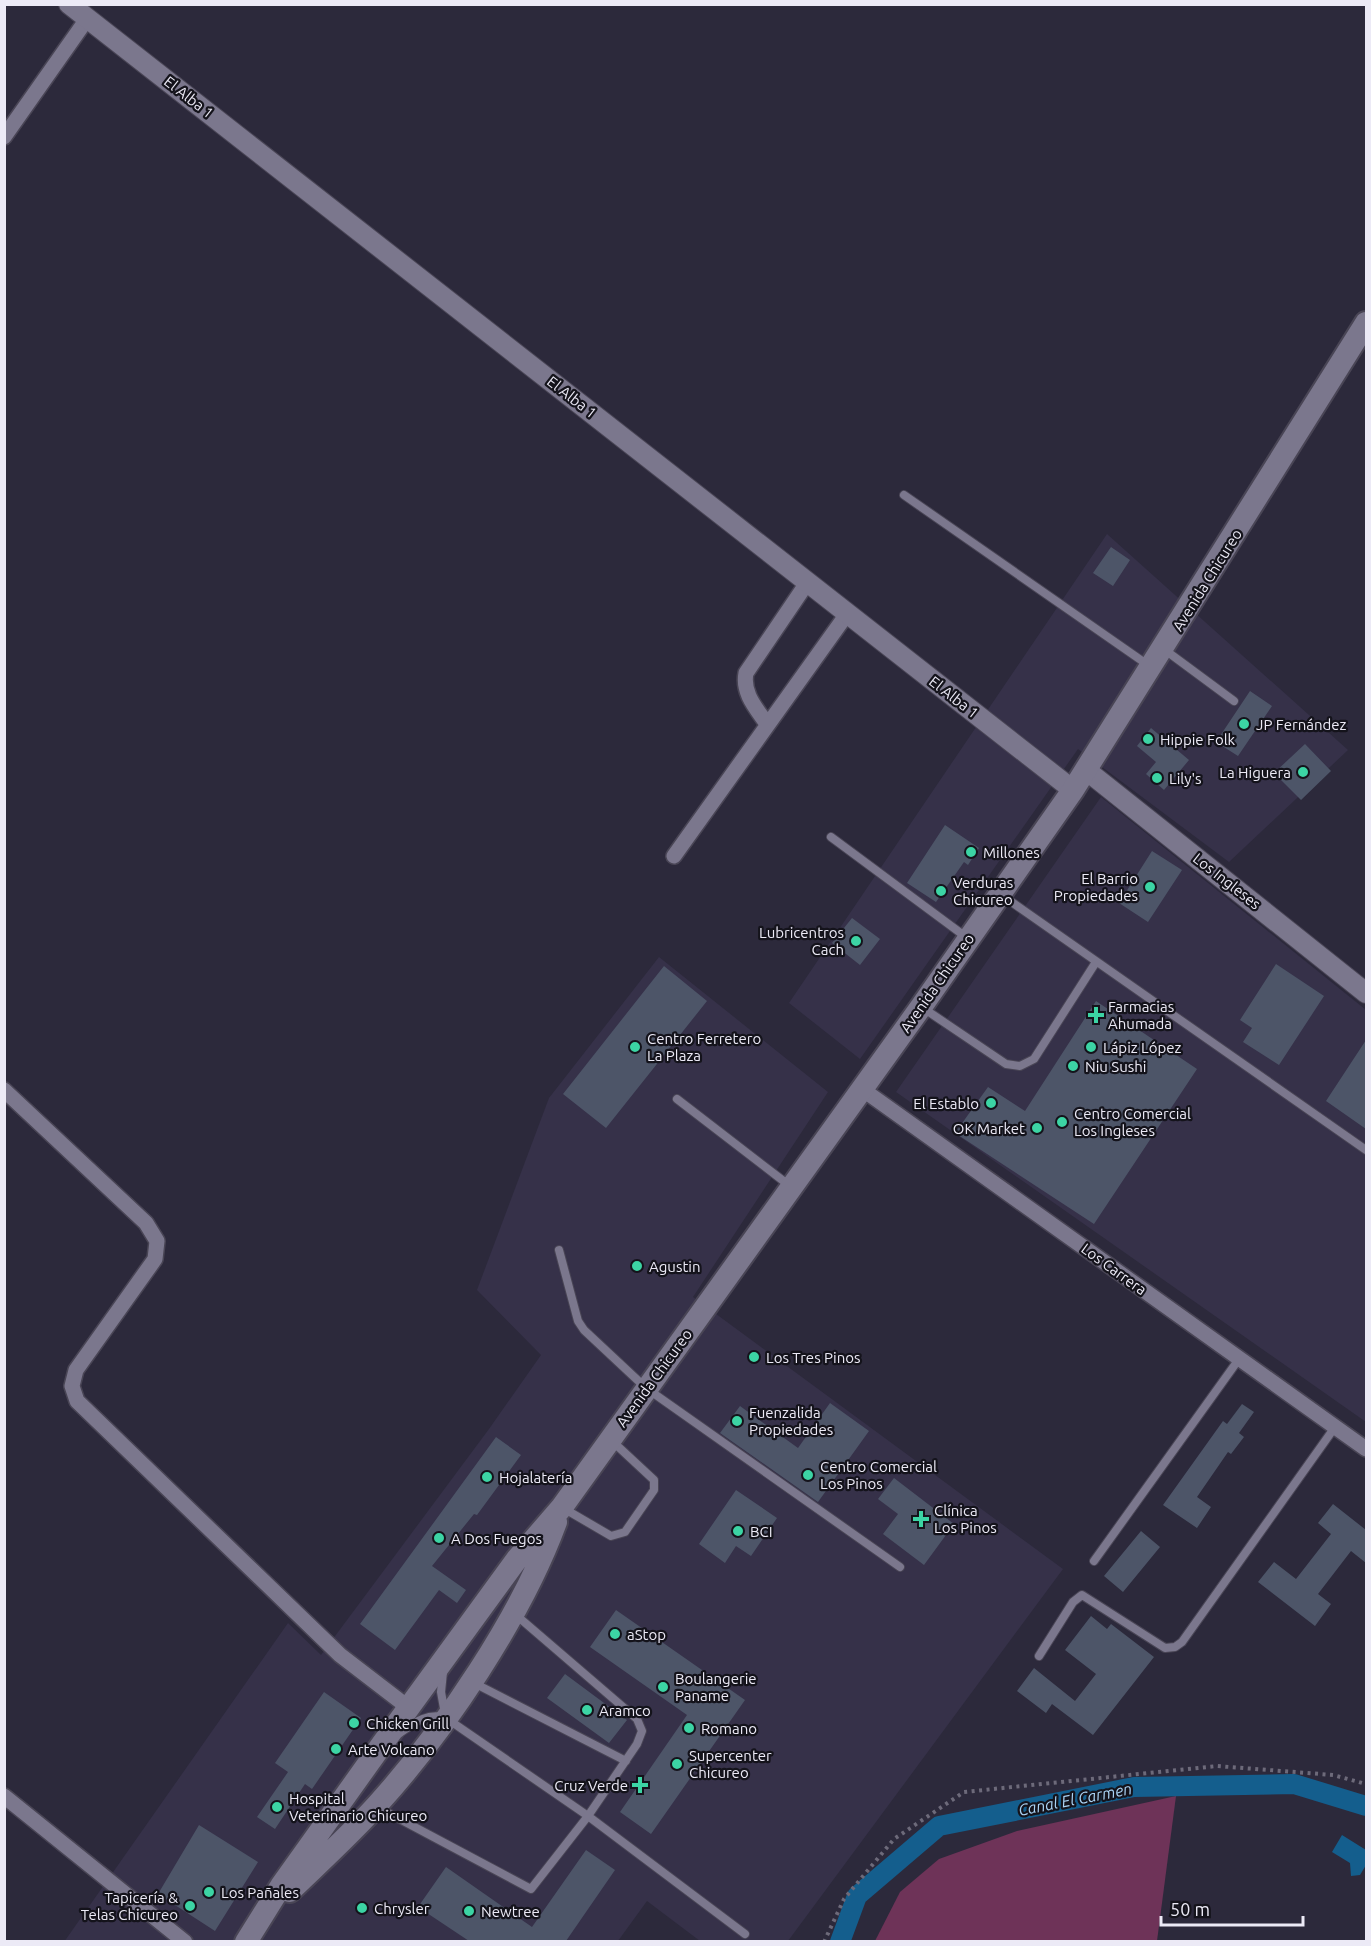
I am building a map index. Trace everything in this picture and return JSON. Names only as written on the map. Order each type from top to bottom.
[{"type":"main road","name":"Avenida Chicureo","points":[[246,1941],[281,1886],[383,1743],[517,1559],[562,1507],[921,1007],[1073,790],[1158,658],[1366,323]]},
{"type":"main road","name":"Avenida Chicureo","points":[[264,1916],[376,1806],[420,1754],[446,1718],[513,1613],[538,1566],[562,1507]]},
{"type":"street","name":"El Alba 1","points":[[69,4],[394,256],[1073,790]]},
{"type":"street","points":[[4,136],[87,19]]},
{"type":"street","points":[[767,723],[748,695],[745,687],[746,673],[807,583]]},
{"type":"street","points":[[674,856],[847,614]]},
{"type":"street","name":"Los Ingleses","points":[[1086,770],[1366,993]]},
{"type":"street","name":"Los Carrera","points":[[862,1089],[1366,1449]]},
{"type":"street","points":[[4,1090],[146,1223],[157,1241],[155,1259],[76,1370],[72,1386],[77,1401],[340,1655],[409,1708]]},
{"type":"street","points":[[4,1796],[184,1941]]},
{"type":"lane","points":[[904,495],[1158,658],[1234,701]]},
{"type":"lane","points":[[831,837],[968,938]]},
{"type":"lane","points":[[1000,893],[1366,1150]]},
{"type":"lane","points":[[921,1007],[1006,1064],[1020,1066],[1034,1059],[1096,962]]},
{"type":"lane","points":[[677,1099],[791,1187]]},
{"type":"lane","points":[[559,1250],[578,1321],[584,1330],[646,1388],[900,1567]]},
{"type":"lane","points":[[1094,1561],[1239,1359]]},
{"type":"lane","points":[[1039,1656],[1073,1602],[1082,1595],[1165,1648],[1182,1642],[1335,1427]]},
{"type":"lane","points":[[562,1507],[611,1536],[625,1532],[654,1490],[654,1480],[610,1439]]},
{"type":"lane","points":[[376,1806],[531,1889],[588,1816],[638,1744],[642,1731],[637,1719],[513,1613]]},
{"type":"lane","points":[[444,1662],[441,1692],[446,1718]]},
{"type":"lane","points":[[470,1681],[626,1761]]},
{"type":"lane","points":[[383,1743],[418,1720],[436,1715],[446,1718],[588,1816],[745,1934]]},
{"type":"path","points":[[824,1941],[844,1899],[894,1839],[964,1792],[1217,1766],[1333,1775],[1366,1784]]},
{"type":"shaded area","points":[[1107,534],[1348,750],[1229,862],[1078,749],[860,1059],[789,1003]]},
{"type":"shaded area","points":[[1101,797],[1366,1010],[1366,1422],[896,1092]]},
{"type":"shaded area","points":[[659,957],[828,1092],[693,1297],[1063,1569],[788,1941],[700,1941],[647,1901],[618,1941],[64,1942],[288,1623],[321,1655],[489,1429],[541,1355],[477,1290],[549,1098]]},
{"type":"shaded area","points":[[1176,1796],[1157,1941],[875,1941],[900,1892],[939,1859],[1017,1831]]},
{"type":"water","points":[[1342,1835],[1366,1850],[1366,1865],[1360,1875],[1351,1876],[1350,1863],[1332,1852]]},
{"type":"building","points":[[1111,547],[1130,560],[1113,586],[1093,573]]},
{"type":"building","name":"JP Fernández","points":[[1250,691],[1272,706],[1238,756],[1216,742]]},
{"type":"building","points":[[1151,728],[1189,760],[1164,790],[1146,774],[1156,762],[1137,746]]},
{"type":"building","name":"La Higuera","points":[[1305,744],[1331,771],[1301,800],[1274,773]]},
{"type":"building","points":[[945,825],[979,848],[968,865],[964,862],[936,902],[907,883]]},
{"type":"building","name":"El Barrio Propiedades","points":[[1152,851],[1182,870],[1148,922],[1119,903]]},
{"type":"building","name":"Lubricentros Cach","points":[[852,918],[880,939],[860,965],[832,943]]},
{"type":"building","points":[[1276,964],[1324,996],[1279,1065],[1243,1042],[1252,1028],[1240,1020]]},
{"type":"building","name":"Centro Ferretero La Plaza","points":[[664,966],[707,1001],[606,1128],[563,1094]]},
{"type":"building","name":"Centro Comercial Los Ingleses","points":[[1096,1001],[1197,1069],[1094,1224],[955,1133],[988,1087],[1025,1111]]},
{"type":"building","points":[[1366,1040],[1366,1129],[1326,1101]]},
{"type":"building","name":"Centro Comercial Los Pinos","points":[[830,1403],[869,1431],[818,1502],[720,1433],[740,1406],[798,1448]]},
{"type":"building","points":[[1242,1404],[1254,1412],[1239,1433],[1244,1437],[1231,1454],[1228,1452],[1197,1497],[1211,1507],[1197,1528],[1163,1505],[1223,1421],[1227,1424]]},
{"type":"building","points":[[496,1437],[521,1455],[477,1515],[474,1514],[432,1566],[466,1590],[457,1603],[439,1590],[395,1650],[360,1624]]},
{"type":"building","name":"Clínica Los Pinos","points":[[894,1478],[954,1524],[924,1565],[883,1534],[898,1514],[878,1499]]},
{"type":"building","name":"BCI","points":[[736,1490],[777,1518],[751,1556],[736,1546],[725,1563],[699,1544]]},
{"type":"building","points":[[1333,1504],[1366,1530],[1366,1563],[1351,1551],[1318,1594],[1331,1604],[1315,1626],[1258,1582],[1274,1562],[1296,1579],[1331,1534],[1318,1523]]},
{"type":"building","points":[[1141,1531],[1160,1547],[1123,1592],[1104,1576]]},
{"type":"building","name":"Supercenter Chicureo","points":[[616,1610],[745,1700],[651,1834],[620,1812],[687,1715],[590,1647]]},
{"type":"building","points":[[1091,1616],[1107,1629],[1111,1624],[1154,1657],[1093,1735],[1052,1704],[1046,1713],[1017,1691],[1034,1668],[1075,1701],[1096,1674],[1065,1650]]},
{"type":"building","points":[[565,1674],[627,1720],[609,1743],[547,1698]]},
{"type":"building","points":[[324,1692],[361,1718],[312,1789],[305,1784],[275,1829],[257,1817],[288,1772],[275,1763]]},
{"type":"building","points":[[199,1825],[258,1862],[215,1931],[158,1894]]},
{"type":"building","points":[[586,1850],[615,1870],[566,1941],[469,1941],[418,1907],[446,1867],[532,1927]]},
{"type":"waterway","name":"Canal El Carmen","points":[[840,1942],[857,1896],[939,1826],[1134,1787],[1294,1784],[1366,1806]]},
{"type":"place","name":"JP Fernández","points":[[1244,724]]},
{"type":"place","name":"Hippie Folk","points":[[1148,739]]},
{"type":"place","name":"La Higuera","points":[[1303,772]]},
{"type":"place","name":"Lily's","points":[[1157,778]]},
{"type":"place","name":"Millones","points":[[971,852]]},
{"type":"place","name":"El Barrio Propiedades","points":[[1150,887]]},
{"type":"place","name":"Verduras Chicureo","points":[[941,891]]},
{"type":"place","name":"Lubricentros Cach","points":[[856,941]]},
{"type":"place","name":"Farmacias Ahumada","points":[[1096,1015]]},
{"type":"place","name":"Centro Ferretero La Plaza","points":[[635,1047]]},
{"type":"place","name":"Lápiz López","points":[[1091,1047]]},
{"type":"place","name":"Niu Sushi","points":[[1073,1066]]},
{"type":"place","name":"El Establo","points":[[991,1103]]},
{"type":"place","name":"Centro Comercial Los Ingleses","points":[[1062,1122]]},
{"type":"place","name":"OK Market","points":[[1037,1128]]},
{"type":"place","name":"Agustin","points":[[637,1266]]},
{"type":"place","name":"Los Tres Pinos","points":[[754,1357]]},
{"type":"place","name":"Fuenzalida Propiedades","points":[[737,1421]]},
{"type":"place","name":"Centro Comercial Los Pinos","points":[[808,1475]]},
{"type":"place","name":"Hojalatería","points":[[487,1477]]},
{"type":"place","name":"Clínica Los Pinos","points":[[921,1519]]},
{"type":"place","name":"BCI","points":[[738,1531]]},
{"type":"place","name":"A Dos Fuegos","points":[[439,1538]]},
{"type":"place","name":"aStop","points":[[615,1634]]},
{"type":"place","name":"Boulangerie Paname","points":[[663,1687]]},
{"type":"place","name":"Aramco","points":[[587,1710]]},
{"type":"place","name":"Chicken Grill","points":[[354,1723]]},
{"type":"place","name":"Romano","points":[[689,1728]]},
{"type":"place","name":"Arte Volcano","points":[[336,1749]]},
{"type":"place","name":"Supercenter Chicureo","points":[[677,1764]]},
{"type":"place","name":"Cruz Verde","points":[[640,1785]]},
{"type":"place","name":"Hospital Veterinario Chicureo","points":[[277,1807]]},
{"type":"place","name":"Los Pañales","points":[[209,1892]]},
{"type":"place","name":"Tapicería & Telas Chicureo","points":[[190,1906]]},
{"type":"place","name":"Chrysler","points":[[362,1908]]},
{"type":"place","name":"Newtree","points":[[469,1911]]}]
